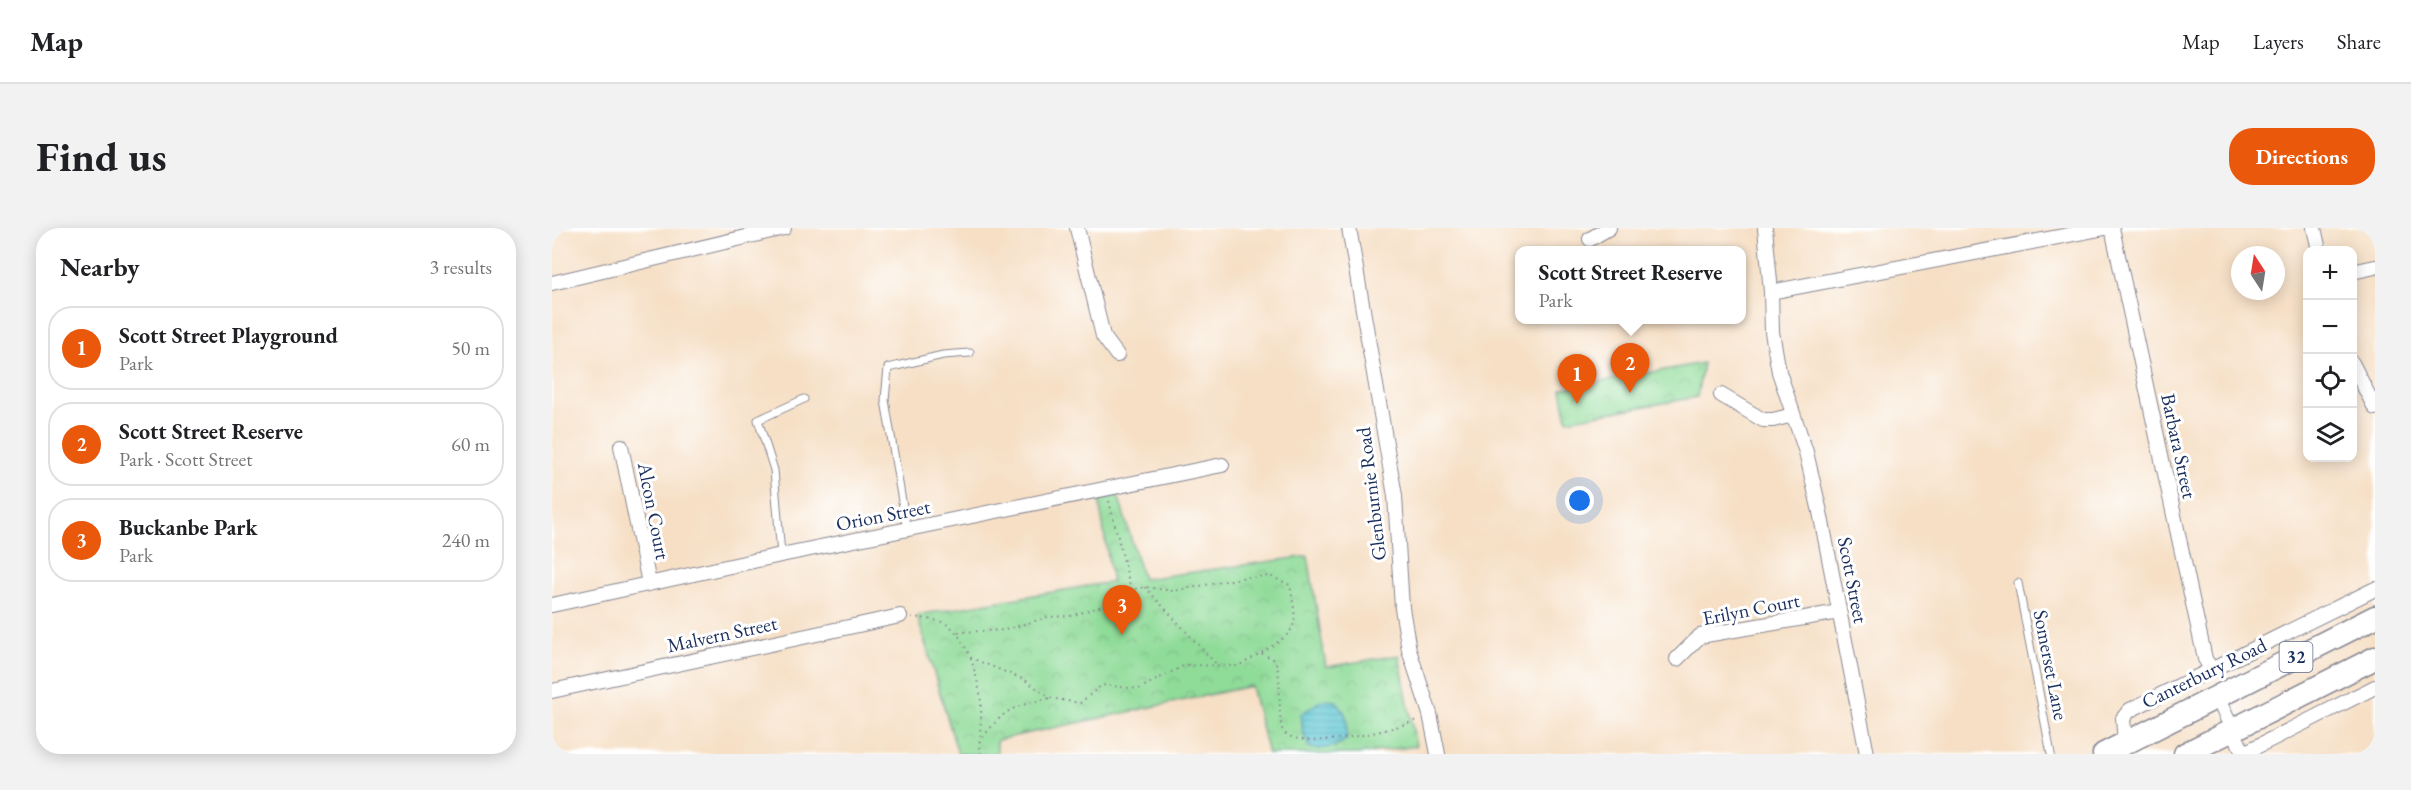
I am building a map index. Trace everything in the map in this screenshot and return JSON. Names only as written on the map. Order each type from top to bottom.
[{"type":"main road","name":"Canterbury Road","points":[[2104,754],[2375,617]]},
{"type":"main road","name":"32","points":[[2185,754],[2375,658]]},
{"type":"street","points":[[552,283],[784,228]]},
{"type":"street","points":[[1077,228],[1103,336],[1118,355]]},
{"type":"street","name":"Glenburnie Road","points":[[1349,228],[1395,496],[1402,608],[1409,650],[1430,714],[1438,754]]},
{"type":"street","points":[[1590,239],[1610,228]]},
{"type":"street","name":"Scott Street","points":[[1765,228],[1772,332],[1779,372],[1812,476],[1867,754]]},
{"type":"street","points":[[1771,292],[2105,228]]},
{"type":"street","name":"Barbara Street","points":[[2112,228],[2205,659],[2212,670]]},
{"type":"street","points":[[2314,228],[2318,246]]},
{"type":"street","points":[[2357,271],[2375,267]]},
{"type":"street","points":[[2357,373],[2375,408]]},
{"type":"street","points":[[1721,395],[1763,420],[1793,415]]},
{"type":"street","name":"Alcon Court","points":[[621,447],[649,583]]},
{"type":"street","name":"Orion Street","points":[[552,605],[781,555],[908,531],[1222,465]]},
{"type":"street","name":"Canterbury Road","points":[[2125,743],[2123,718],[2130,710],[2375,589]]},
{"type":"street","name":"Erilyn Court","points":[[1677,659],[1700,636],[1839,612]]},
{"type":"street","name":"Malvern Street","points":[[552,691],[900,616]]},
{"type":"street","points":[[2217,697],[2243,754],[2375,687]]},
{"type":"lane","points":[[908,531],[885,400],[888,368],[942,355],[970,353]]},
{"type":"lane","points":[[781,555],[774,470],[758,420],[804,399]]},
{"type":"lane","name":"Somerset Lane","points":[[2018,583],[2050,754]]},
{"type":"path","points":[[1106,489],[1132,590]]},
{"type":"path","points":[[900,616],[936,620],[958,632],[1005,630],[1048,617],[1070,616],[1119,602],[1132,590],[1144,587],[1173,591],[1258,576],[1270,576],[1290,585],[1296,619],[1290,633],[1282,641],[1238,666],[1185,665],[1139,689],[1102,685],[1080,703],[1050,698],[1014,706],[1000,716],[979,741]]},
{"type":"path","points":[[1144,587],[1218,666]]},
{"type":"path","points":[[958,632],[971,658],[981,694],[979,741],[981,754]]},
{"type":"path","points":[[1261,652],[1275,660],[1280,675],[1278,703],[1282,732],[1286,738]]},
{"type":"path","points":[[971,658],[1025,680],[1050,698]]},
{"type":"path","points":[[1377,736],[1430,714]]},
{"type":"green space","points":[[1703,363],[1697,397],[1567,420],[1561,389]]},
{"type":"green space","points":[[1118,495],[1143,579],[1308,556],[1326,667],[1399,655],[1416,746],[1360,754],[1268,754],[1251,686],[997,740],[997,754],[958,754],[917,615],[1112,582],[1099,500]]},
{"type":"water","points":[[1322,700],[1336,701],[1343,710],[1347,724],[1346,740],[1329,748],[1310,748],[1303,733],[1301,714]]},
{"type":"place","name":"Scott Street Reserve","points":[[1630,393]]},
{"type":"place","name":"Scott Street Playground","points":[[1577,404]]},
{"type":"place","name":"Buckanbe Park","points":[[1122,635]]}]
